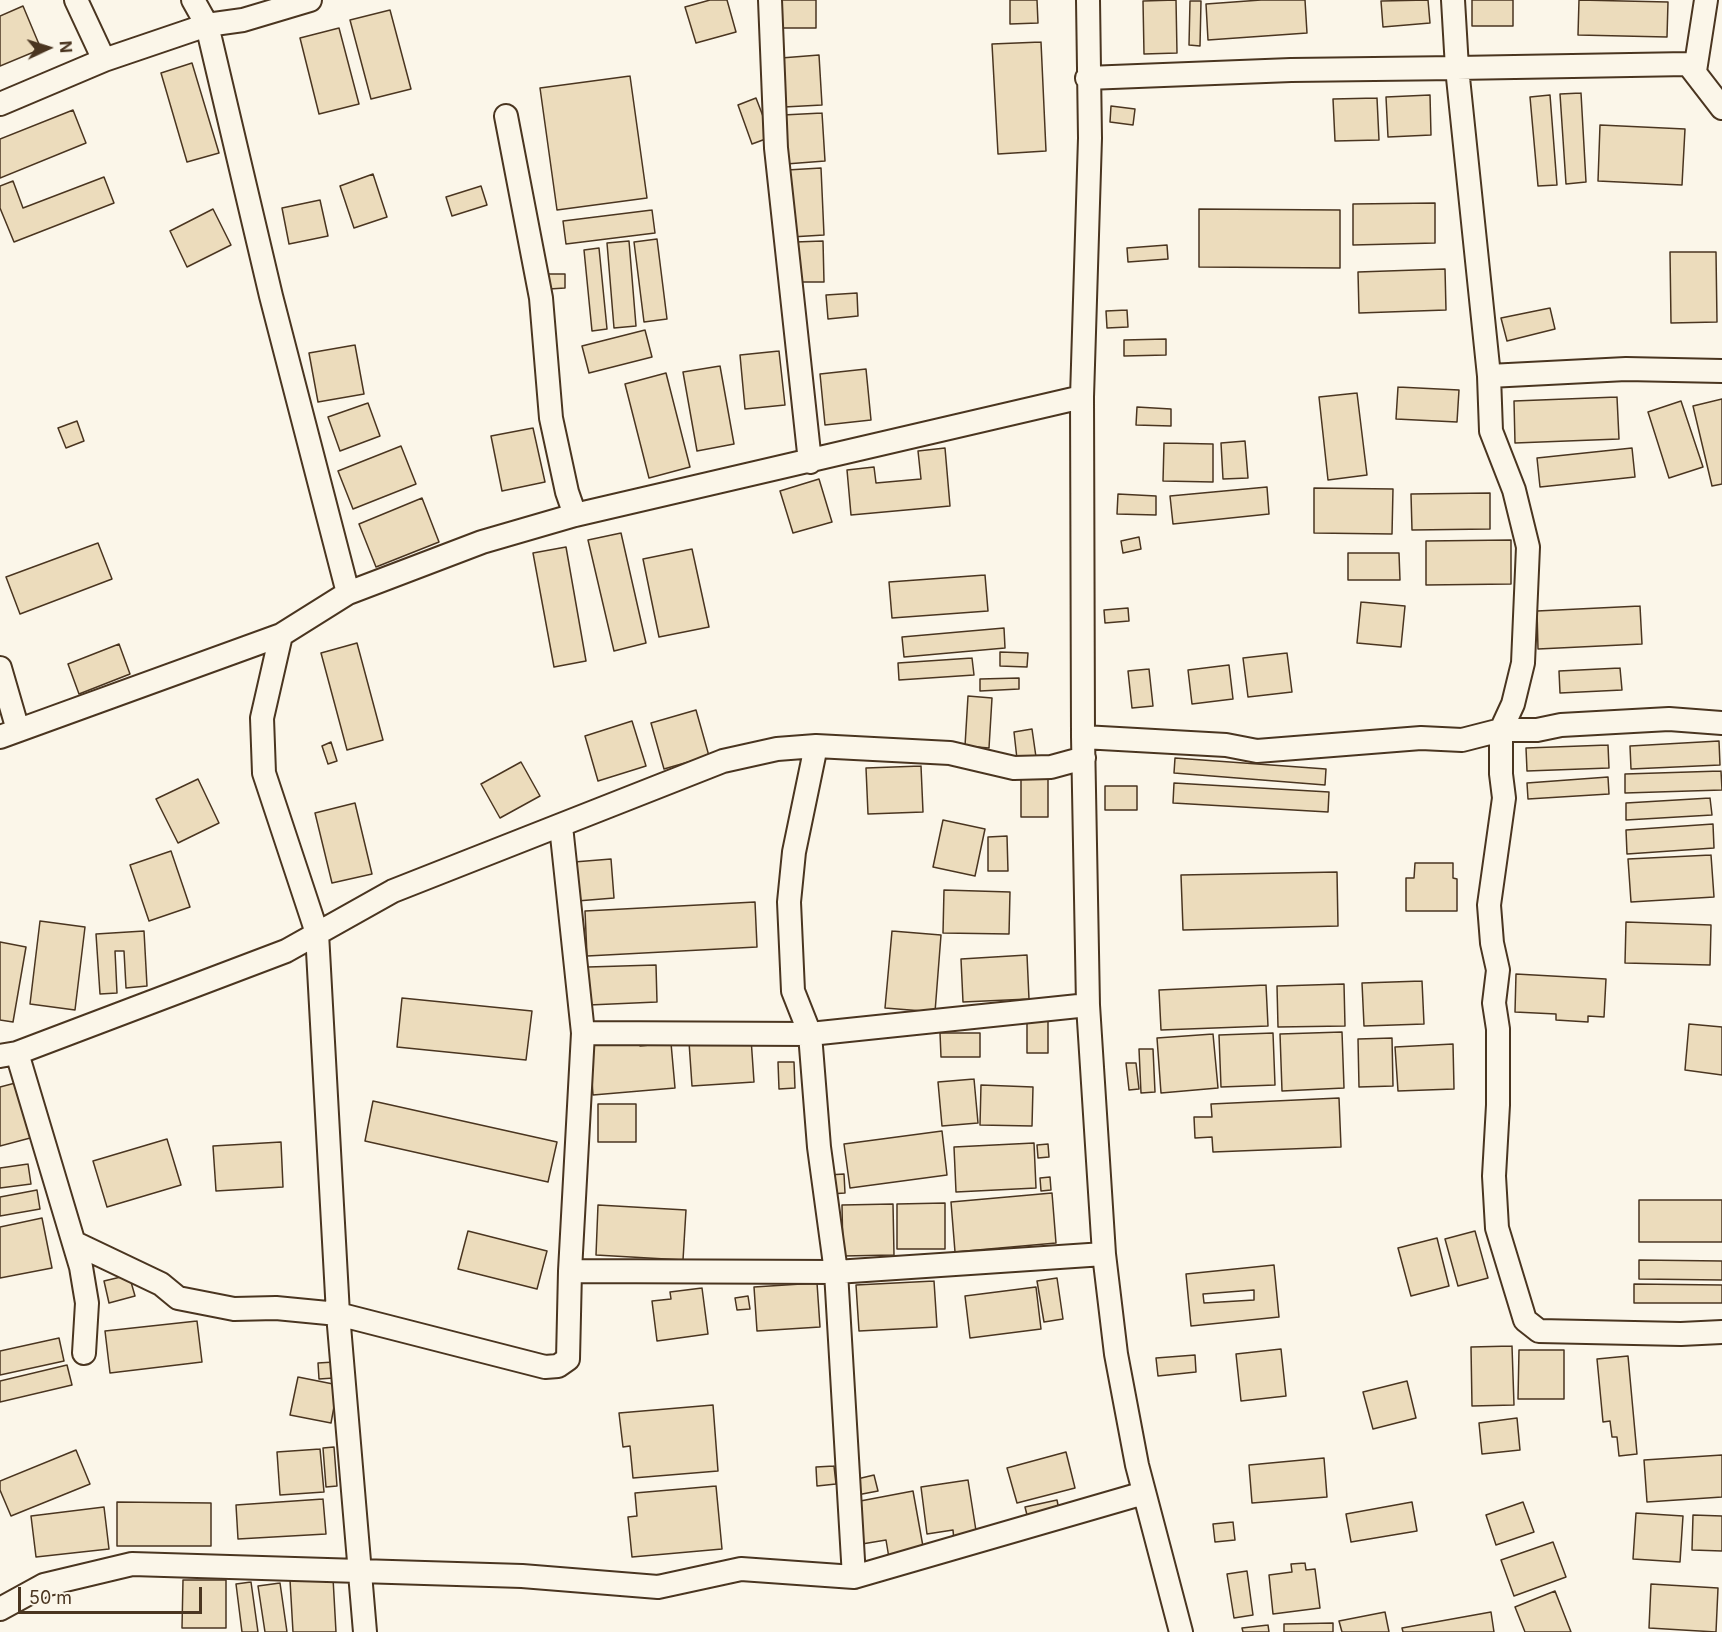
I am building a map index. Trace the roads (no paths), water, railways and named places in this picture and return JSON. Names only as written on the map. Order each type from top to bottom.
[{"type":"street","points":[[76,0],[104,60]]},
{"type":"street","points":[[193,0],[207,25],[271,296],[348,593]]},
{"type":"street","points":[[0,104],[104,60],[207,25],[243,20],[310,0]]},
{"type":"street","points":[[770,0],[776,148],[810,462]]},
{"type":"street","points":[[1088,0],[1089,149],[1082,397],[1083,748],[1088,1005],[1104,1254],[1116,1354],[1144,1493],[1181,1632]]},
{"type":"street","points":[[1453,0],[1457,68],[1489,376],[1491,431],[1514,489],[1528,547],[1523,663],[1513,704],[1502,730],[1501,774],[1504,798],[1489,905],[1492,944],[1498,970],[1494,1003],[1498,1029],[1498,1105],[1494,1176],[1497,1228],[1525,1320],[1539,1331],[1681,1335],[1722,1332]]},
{"type":"street","points":[[1695,71],[1706,0]]},
{"type":"street","points":[[1087,78],[1280,70],[1680,63],[1688,64],[1695,71],[1722,108]]},
{"type":"street","points":[[506,116],[541,298],[551,418],[567,492],[576,515]]},
{"type":"street","points":[[1489,376],[1626,369],[1722,371]]},
{"type":"street","points":[[0,668],[9,733],[281,635],[348,593],[482,542],[576,515],[1082,397]]},
{"type":"street","points":[[281,635],[262,718],[264,773],[317,933],[338,1314],[365,1632]]},
{"type":"street","points":[[84,1353],[87,1304],[75,1243],[8,1054],[286,951],[393,891],[723,761],[777,749],[816,746],[950,753],[1014,768],[1051,767],[1083,748],[1226,745],[1257,751],[1420,738],[1462,740],[1502,730],[1669,719],[1722,723]]},
{"type":"street","points":[[816,746],[794,852],[789,902],[793,991],[810,1035],[819,1147],[836,1272],[854,1576]]},
{"type":"street","points":[[75,1243],[161,1284],[178,1298],[234,1309],[276,1308],[338,1314],[545,1367],[558,1366],[568,1359],[570,1270],[583,1033],[561,826]]},
{"type":"street","points":[[583,1033],[810,1035],[1088,1005]]},
{"type":"street","points":[[570,1270],[836,1272],[1104,1254]]},
{"type":"street","points":[[0,1609],[44,1585],[132,1564],[359,1569],[522,1576],[658,1587],[741,1569],[854,1576],[1144,1493]]}]
